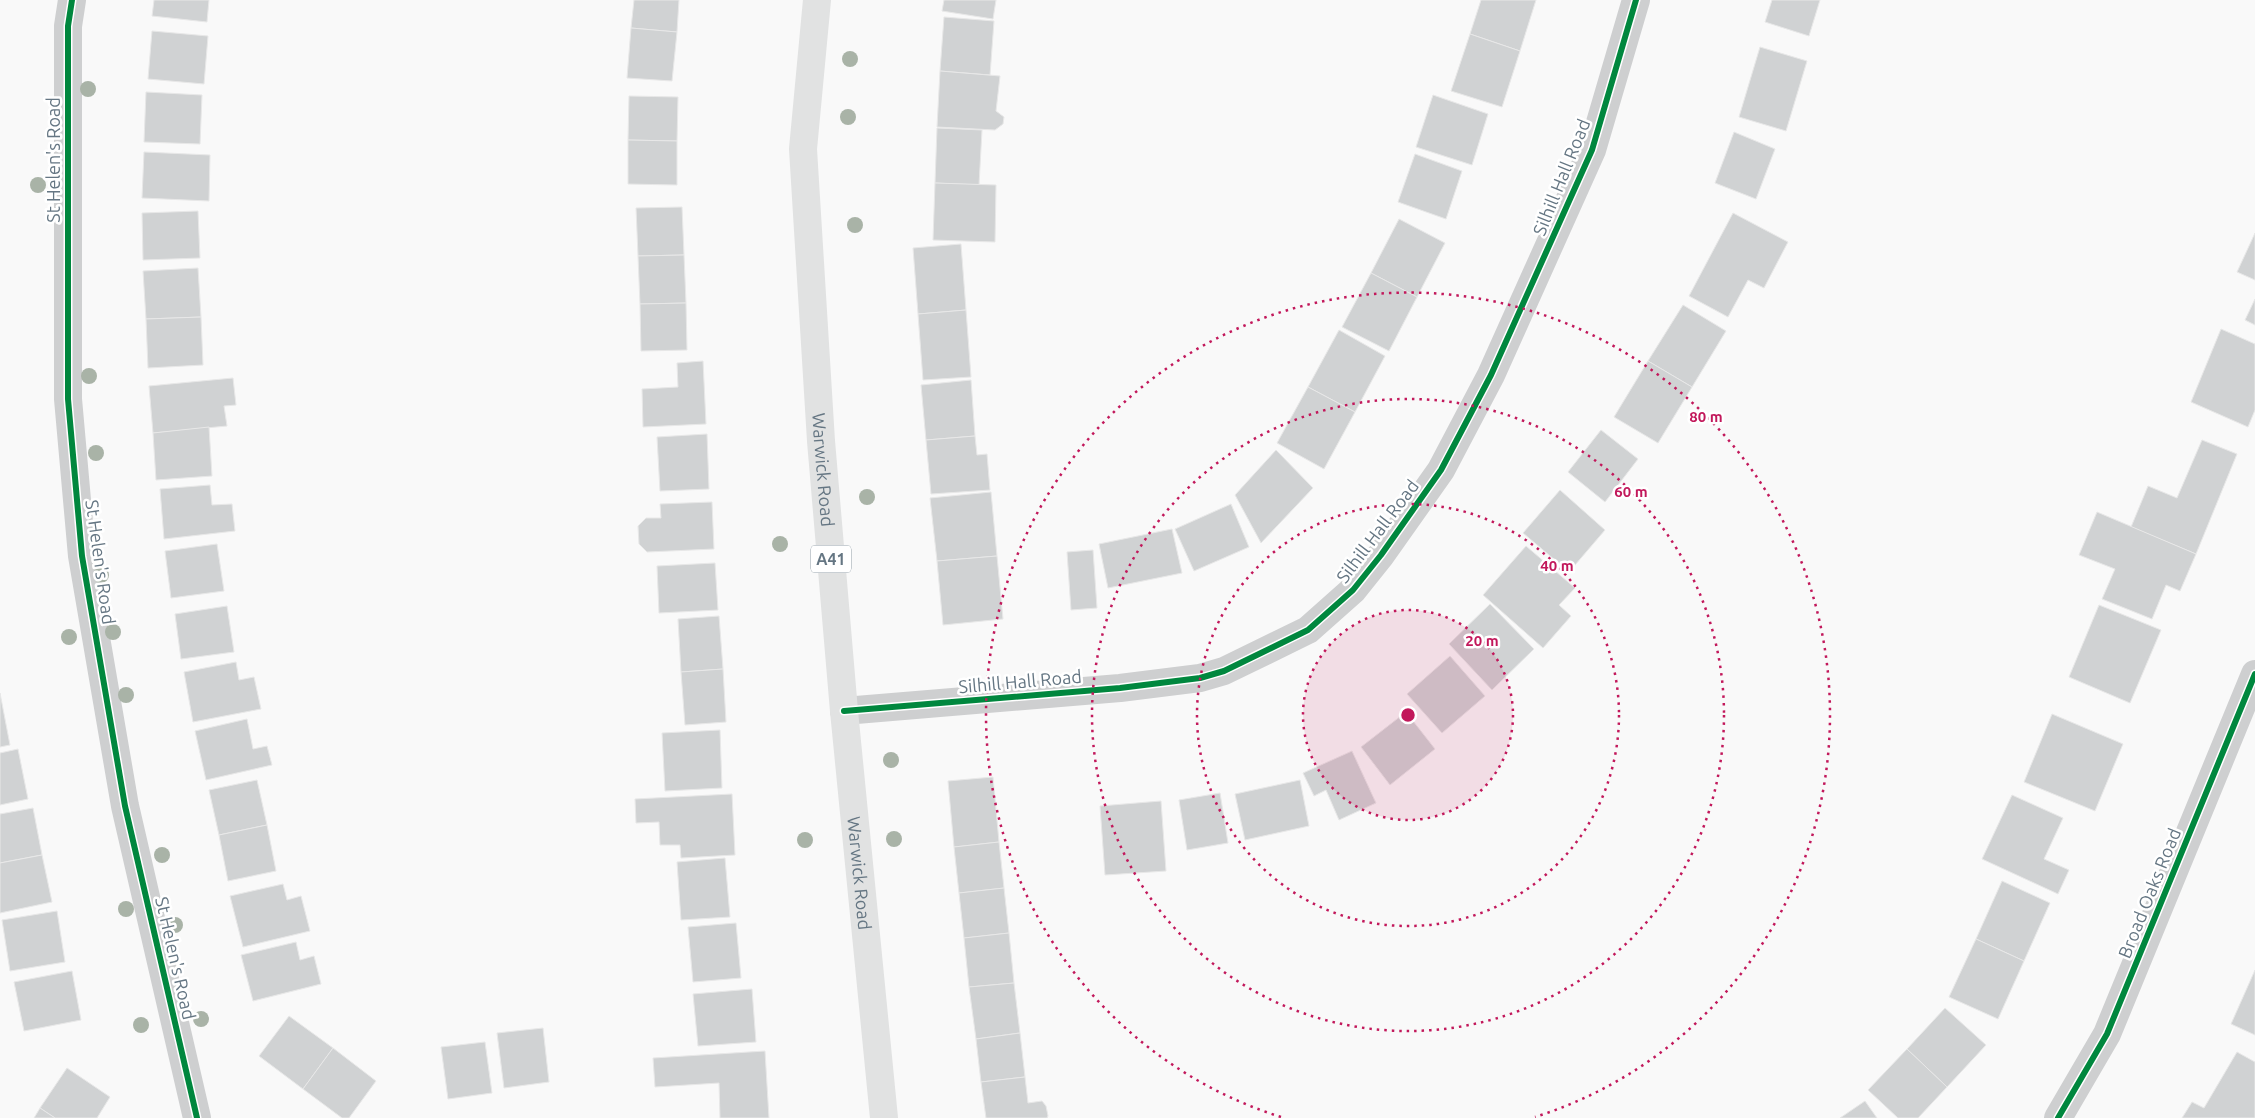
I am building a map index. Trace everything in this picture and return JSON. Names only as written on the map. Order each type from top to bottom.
[{"type":"highway","name":"Warwick Road","points":[[817,0],[803,149],[821,441],[844,712],[884,1118]]},
{"type":"street","name":"St Helen's Road","points":[[72,0],[68,26],[68,400],[82,556],[126,806],[197,1118]]},
{"type":"street","name":"Silhill Hall Road","points":[[844,712],[1120,688],[1200,678],[1224,671],[1308,630],[1354,590],[1441,470],[1491,375],[1592,150],[1636,0]]},
{"type":"street","name":"Broad Oaks Road","points":[[2058,1118],[2107,1034],[2255,674]]},
{"type":"building","points":[[154,0],[209,0],[207,22],[152,16]]},
{"type":"building","points":[[634,0],[679,0],[677,32],[631,28]]},
{"type":"building","points":[[944,0],[996,0],[993,19],[942,11]]},
{"type":"building","points":[[1481,0],[1536,0],[1520,51],[1470,34]]},
{"type":"building","points":[[1772,0],[1820,0],[1809,36],[1765,22]]},
{"type":"building","points":[[944,17],[994,21],[990,75],[940,71]]},
{"type":"building","points":[[631,28],[677,32],[672,81],[627,78]]},
{"type":"building","points":[[152,31],[208,36],[204,84],[148,79]]},
{"type":"building","points":[[1470,34],[1520,51],[1502,107],[1451,91]]},
{"type":"building","points":[[1760,47],[1807,61],[1786,131],[1739,117]]},
{"type":"building","points":[[940,71],[1000,76],[996,111],[1004,117],[1003,124],[995,130],[937,127]]},
{"type":"building","points":[[146,92],[202,95],[200,144],[144,142]]},
{"type":"building","points":[[1433,95],[1488,114],[1472,165],[1416,147]]},
{"type":"building","points":[[629,96],[678,97],[677,141],[628,140]]},
{"type":"building","points":[[937,128],[982,130],[979,185],[935,183]]},
{"type":"building","points":[[1734,132],[1775,149],[1756,199],[1715,183]]},
{"type":"building","points":[[628,140],[677,141],[677,185],[628,184]]},
{"type":"building","points":[[144,152],[210,155],[209,201],[142,198]]},
{"type":"building","points":[[1415,154],[1462,171],[1446,219],[1398,202]]},
{"type":"building","points":[[935,183],[996,185],[995,242],[933,240]]},
{"type":"building","points":[[682,207],[684,255],[638,256],[636,208]]},
{"type":"building","points":[[198,211],[200,258],[143,260],[142,213]]},
{"type":"building","points":[[1733,213],[1788,242],[1764,288],[1748,280],[1728,317],[1689,296]]},
{"type":"building","points":[[1399,219],[1445,243],[1417,297],[1371,273]]},
{"type":"building","points":[[2255,233],[2255,280],[2237,272]]},
{"type":"building","points":[[961,244],[966,310],[918,314],[913,248]]},
{"type":"building","points":[[684,255],[686,303],[640,304],[638,256]]},
{"type":"building","points":[[198,268],[201,317],[146,319],[143,271]]},
{"type":"building","points":[[1371,273],[1417,297],[1389,351],[1342,327]]},
{"type":"building","points":[[2255,299],[2255,325],[2245,320]]},
{"type":"building","points":[[686,303],[687,350],[641,351],[640,304]]},
{"type":"building","points":[[1683,305],[1726,331],[1692,387],[1648,361]]},
{"type":"building","points":[[966,310],[971,377],[923,380],[918,314]]},
{"type":"building","points":[[201,317],[203,365],[148,368],[146,319]]},
{"type":"building","points":[[2221,329],[2255,344],[2255,410],[2248,427],[2191,402]]},
{"type":"building","points":[[1339,330],[1385,356],[1355,412],[1308,387]]},
{"type":"building","points":[[703,361],[706,424],[643,427],[642,389],[678,387],[677,363]]},
{"type":"building","points":[[1648,361],[1692,387],[1658,443],[1614,417]]},
{"type":"building","points":[[233,378],[236,405],[224,406],[227,426],[153,433],[149,386]]},
{"type":"building","points":[[971,380],[975,436],[926,440],[921,385]]},
{"type":"building","points":[[1308,387],[1355,412],[1324,469],[1277,443]]},
{"type":"building","points":[[209,427],[212,476],[156,480],[153,433]]},
{"type":"building","points":[[1601,430],[1638,459],[1605,502],[1568,472]]},
{"type":"building","points":[[707,434],[709,489],[660,491],[657,437]]},
{"type":"building","points":[[975,436],[977,455],[987,454],[990,490],[931,494],[926,440]]},
{"type":"building","points":[[2202,440],[2237,454],[2196,554],[2131,527],[2148,486],[2177,498]]},
{"type":"building","points":[[1276,450],[1313,488],[1261,543],[1235,495]]},
{"type":"building","points":[[210,485],[212,505],[232,504],[235,531],[164,539],[160,489]]},
{"type":"building","points":[[1560,490],[1605,530],[1569,572],[1523,533]]},
{"type":"building","points":[[991,492],[997,556],[937,561],[930,498]]},
{"type":"building","points":[[712,502],[714,549],[647,552],[639,544],[638,526],[646,518],[661,518],[660,504]]},
{"type":"building","points":[[1231,504],[1249,547],[1194,571],[1175,529]]},
{"type":"building","points":[[2097,512],[2196,554],[2180,591],[2166,585],[2152,619],[2102,599],[2115,569],[2079,555]]},
{"type":"building","points":[[1172,529],[1182,573],[1108,588],[1099,544]]},
{"type":"building","points":[[217,544],[224,591],[171,598],[165,551]]},
{"type":"building","points":[[1526,546],[1575,588],[1559,605],[1571,616],[1543,648],[1483,595]]},
{"type":"building","points":[[1093,550],[1097,608],[1071,610],[1067,552]]},
{"type":"building","points":[[997,556],[1003,619],[943,625],[937,561]]},
{"type":"building","points":[[715,563],[718,610],[659,613],[657,566]]},
{"type":"building","points":[[1490,604],[1534,649],[1492,690],[1449,644]]},
{"type":"building","points":[[2099,605],[2161,630],[2130,703],[2069,677]]},
{"type":"building","points":[[227,606],[234,652],[181,659],[175,614]]},
{"type":"building","points":[[719,616],[723,669],[681,672],[678,619]]},
{"type":"building","points":[[1450,656],[1485,696],[1442,733],[1407,694]]},
{"type":"building","points":[[236,662],[239,680],[254,677],[261,709],[193,722],[184,672]]},
{"type":"building","points":[[723,669],[726,722],[685,725],[681,672]]},
{"type":"building","points":[[0,693],[10,745],[0,747]]},
{"type":"building","points":[[1406,712],[1435,749],[1390,785],[1361,747]]},
{"type":"building","points":[[2052,714],[2123,744],[2095,811],[2024,782]]},
{"type":"building","points":[[247,719],[253,749],[267,746],[272,765],[206,780],[195,731]]},
{"type":"building","points":[[720,730],[722,788],[665,791],[662,733]]},
{"type":"building","points":[[18,749],[28,799],[0,805],[0,753]]},
{"type":"building","points":[[1352,751],[1376,803],[1339,820],[1326,790],[1314,796],[1303,773]]},
{"type":"building","points":[[993,777],[999,842],[954,847],[948,781]]},
{"type":"building","points":[[257,780],[267,825],[219,835],[209,790]]},
{"type":"building","points":[[1300,780],[1309,826],[1245,840],[1235,794]]},
{"type":"building","points":[[1220,793],[1228,843],[1187,850],[1179,800]]},
{"type":"building","points":[[732,794],[735,855],[681,858],[680,845],[660,845],[659,822],[636,823],[635,799]]},
{"type":"building","points":[[2012,795],[2063,818],[2044,859],[2069,870],[2058,894],[1982,859]]},
{"type":"building","points":[[1161,801],[1166,871],[1105,875],[1100,806]]},
{"type":"building","points":[[33,808],[42,855],[0,863],[0,814]]},
{"type":"building","points":[[267,825],[276,871],[228,881],[219,835]]},
{"type":"building","points":[[999,842],[1004,888],[959,893],[954,847]]},
{"type":"building","points":[[42,855],[52,902],[0,913],[0,863]]},
{"type":"building","points":[[725,858],[730,917],[681,920],[677,862]]},
{"type":"building","points":[[2002,881],[2050,903],[2024,961],[1976,939]]},
{"type":"building","points":[[283,884],[287,900],[301,896],[310,931],[243,947],[230,896]]},
{"type":"building","points":[[1004,888],[1009,933],[964,938],[959,893]]},
{"type":"building","points":[[57,911],[65,962],[10,971],[2,920]]},
{"type":"building","points":[[736,923],[741,978],[693,982],[688,927]]},
{"type":"building","points":[[1009,933],[1014,983],[969,987],[964,938]]},
{"type":"building","points":[[1976,939],[2024,961],[1998,1019],[1949,997]]},
{"type":"building","points":[[296,942],[300,960],[314,956],[321,984],[253,1001],[241,955]]},
{"type":"building","points":[[2255,970],[2255,1035],[2231,1024]]},
{"type":"building","points":[[72,971],[81,1020],[24,1031],[14,982]]},
{"type":"building","points":[[1014,983],[1020,1033],[976,1039],[969,987]]},
{"type":"building","points":[[752,989],[756,1042],[698,1046],[693,994]]},
{"type":"building","points":[[1945,1008],[1986,1045],[1947,1087],[1907,1049]]},
{"type":"building","points":[[289,1016],[333,1048],[303,1089],[259,1056]]},
{"type":"building","points":[[543,1028],[549,1082],[504,1088],[497,1033]]},
{"type":"building","points":[[1020,1033],[1025,1077],[981,1082],[976,1039]]},
{"type":"building","points":[[485,1042],[492,1093],[448,1099],[441,1047]]},
{"type":"building","points":[[333,1048],[376,1081],[349,1118],[342,1118],[303,1089]]},
{"type":"building","points":[[1907,1049],[1947,1087],[1918,1118],[1898,1118],[1868,1090]]},
{"type":"building","points":[[765,1051],[769,1118],[720,1118],[719,1083],[655,1087],[653,1058]]},
{"type":"building","points":[[2237,1052],[2255,1062],[2255,1118],[2182,1118],[2192,1102],[2204,1108]]},
{"type":"building","points":[[67,1068],[110,1097],[97,1118],[55,1118],[40,1108]]},
{"type":"building","points":[[1025,1077],[1028,1103],[1042,1101],[1046,1106],[1047,1118],[986,1118],[981,1082]]},
{"type":"building","points":[[1865,1101],[1877,1118],[1840,1118]]},
{"type":"building","points":[[40,1108],[55,1118],[34,1118]]},
{"type":"cycle path","points":[[72,0],[68,26],[68,399],[82,556],[125,806],[197,1118]]},
{"type":"cycle path","points":[[844,711],[1120,688],[1200,678],[1224,671],[1308,630],[1353,590],[1381,555],[1441,470],[1491,375],[1592,150],[1636,0]]},
{"type":"cycle path","points":[[2058,1118],[2107,1034],[2255,674]]}]
